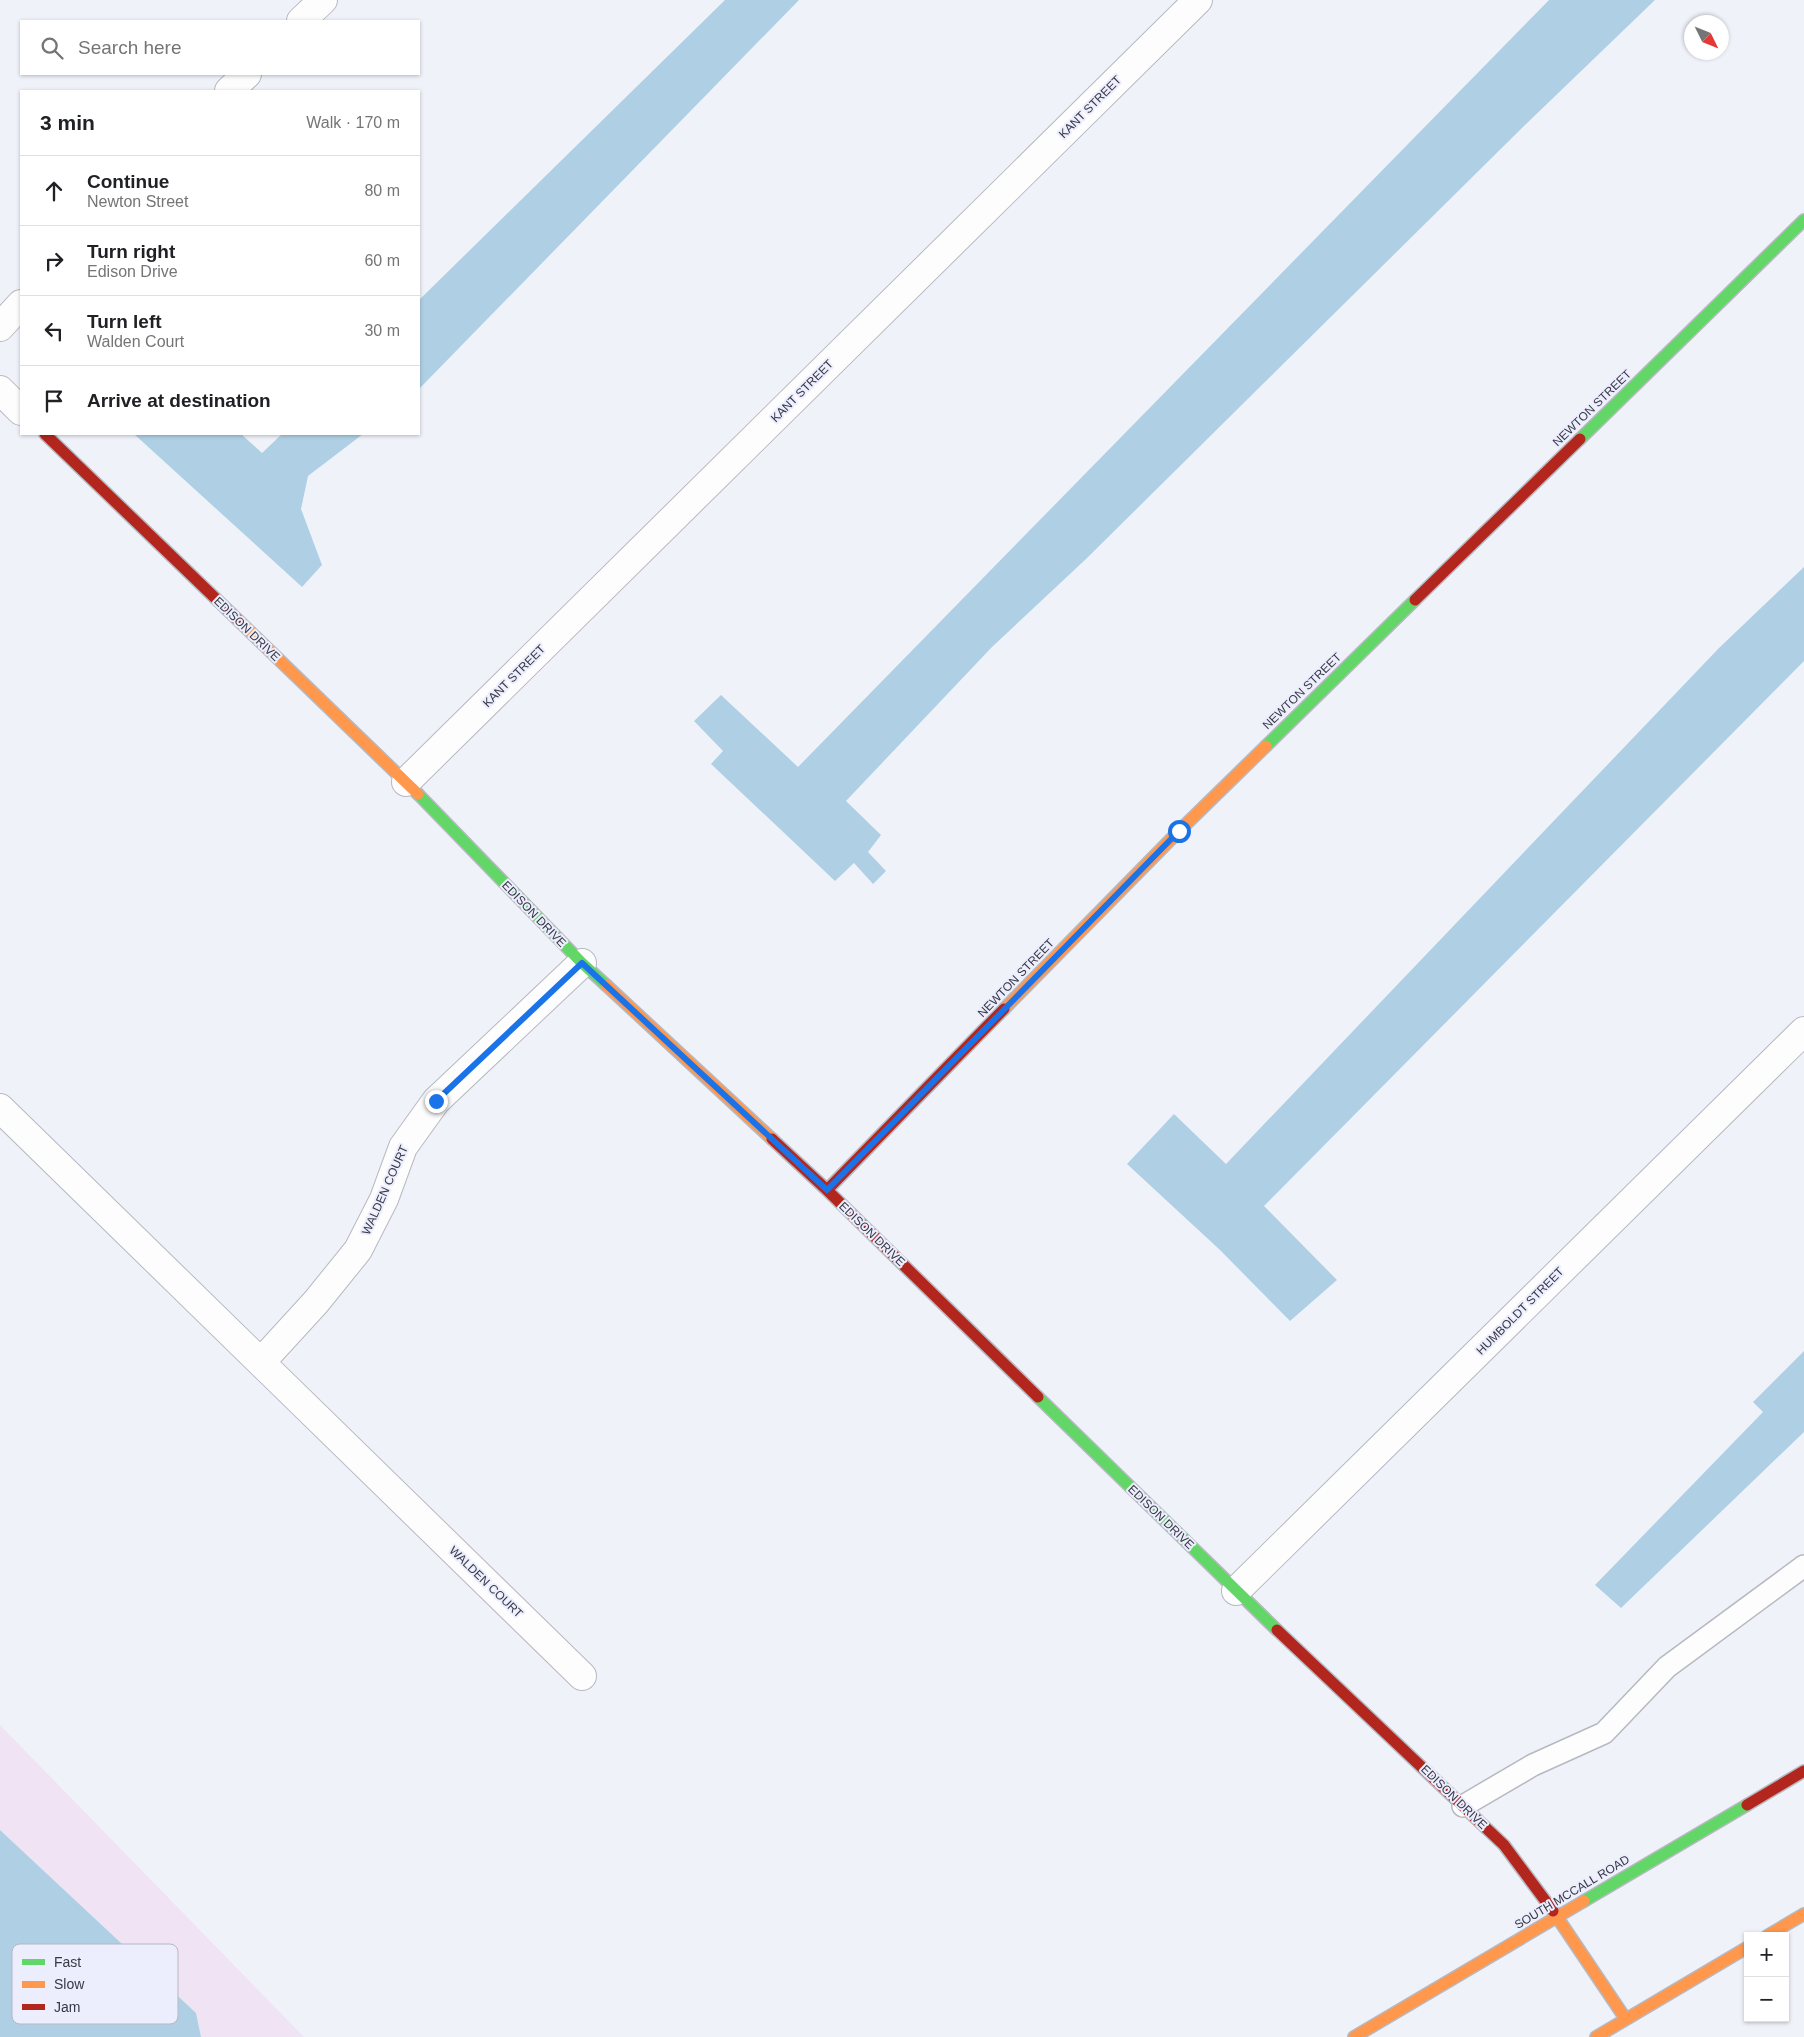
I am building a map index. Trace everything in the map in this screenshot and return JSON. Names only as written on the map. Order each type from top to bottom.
[{"type":"street","points":[[302,20],[323,0]]},
{"type":"street","name":"KANT STREET","points":[[406,782],[1198,0]]},
{"type":"street","points":[[230,90],[246,75]]},
{"type":"street","name":"NEWTON STREET","points":[[827,1190],[1179,831],[1804,220]]},
{"type":"street","points":[[0,327],[20,305]]},
{"type":"street","points":[[0,390],[20,410]]},
{"type":"street","name":"EDISON DRIVE","points":[[46,435],[406,782],[582,963],[827,1190],[1236,1591],[1504,1845],[1557,1916],[1625,2018]]},
{"type":"street","name":"WALDEN COURT","points":[[261,1362],[316,1302],[358,1250],[384,1199],[403,1147],[436,1101],[582,963]]},
{"type":"street","name":"HUMBOLDT STREET","points":[[1236,1591],[1804,1031]]},
{"type":"street","name":"WALDEN COURT","points":[[0,1108],[582,1676]]},
{"type":"street","name":"SOUTH MCCALL ROAD","points":[[1354,2037],[1804,1771]]},
{"type":"street","points":[[1774,1932],[1804,1914]]},
{"type":"street","points":[[1596,2037],[1625,2018],[1744,1949]]},
{"type":"lane","points":[[1463,1806],[1533,1765],[1604,1733],[1667,1667],[1804,1566]]},
{"type":"shaded area","points":[[0,1725],[304,2037],[201,2037],[196,2013],[178,1996],[178,1944],[122,1944],[0,1830]]},
{"type":"water","points":[[725,0],[799,0],[420,388],[420,299]]},
{"type":"water","points":[[1549,0],[1655,0],[1524,126],[1086,559],[992,647],[846,801],[881,835],[868,852],[886,871],[873,884],[854,863],[835,881],[711,764],[723,751],[694,721],[721,695],[798,767]]},
{"type":"water","points":[[135,435],[242,435],[262,453],[281,435],[362,435],[308,476],[301,509],[322,565],[302,587]]},
{"type":"water","points":[[1804,567],[1804,661],[1264,1206],[1337,1280],[1290,1321],[1220,1250],[1127,1164],[1174,1114],[1226,1164],[1719,648]]},
{"type":"water","points":[[1804,1351],[1804,1432],[1621,1608],[1595,1585],[1763,1412],[1753,1402]]},
{"type":"water","points":[[0,1830],[122,1944],[12,1944],[12,2024],[178,2024],[178,1996],[196,2013],[201,2037],[0,2037]]},
{"type":"traffic: fast","points":[[1580,439],[1804,220]]},
{"type":"traffic: fast","points":[[1266,746],[1415,600]]},
{"type":"traffic: fast","points":[[418,794],[582,963],[606,985]]},
{"type":"traffic: fast","points":[[1038,1397],[1277,1630]]},
{"type":"traffic: fast","points":[[1584,1901],[1747,1805]]},
{"type":"traffic: slow","points":[[240,622],[418,794]]},
{"type":"traffic: slow","points":[[1004,1009],[1179,831],[1266,746]]},
{"type":"traffic: slow","points":[[606,985],[772,1139]]},
{"type":"traffic: slow","points":[[1354,2037],[1584,1901]]},
{"type":"traffic: slow","points":[[1553,1911],[1625,2018]]},
{"type":"traffic: slow","points":[[1774,1932],[1804,1914]]},
{"type":"traffic: slow","points":[[1596,2037],[1744,1949]]},
{"type":"traffic: jam","points":[[46,435],[240,622]]},
{"type":"traffic: jam","points":[[1415,600],[1580,439]]},
{"type":"traffic: jam","points":[[827,1190],[1004,1009]]},
{"type":"traffic: jam","points":[[772,1139],[827,1190],[1038,1397]]},
{"type":"traffic: jam","points":[[1277,1630],[1504,1845],[1553,1911]]},
{"type":"traffic: jam","points":[[1747,1805],[1804,1771]]},
{"type":"route","points":[[436,1101],[582,963],[827,1190],[1179,831]]}]
